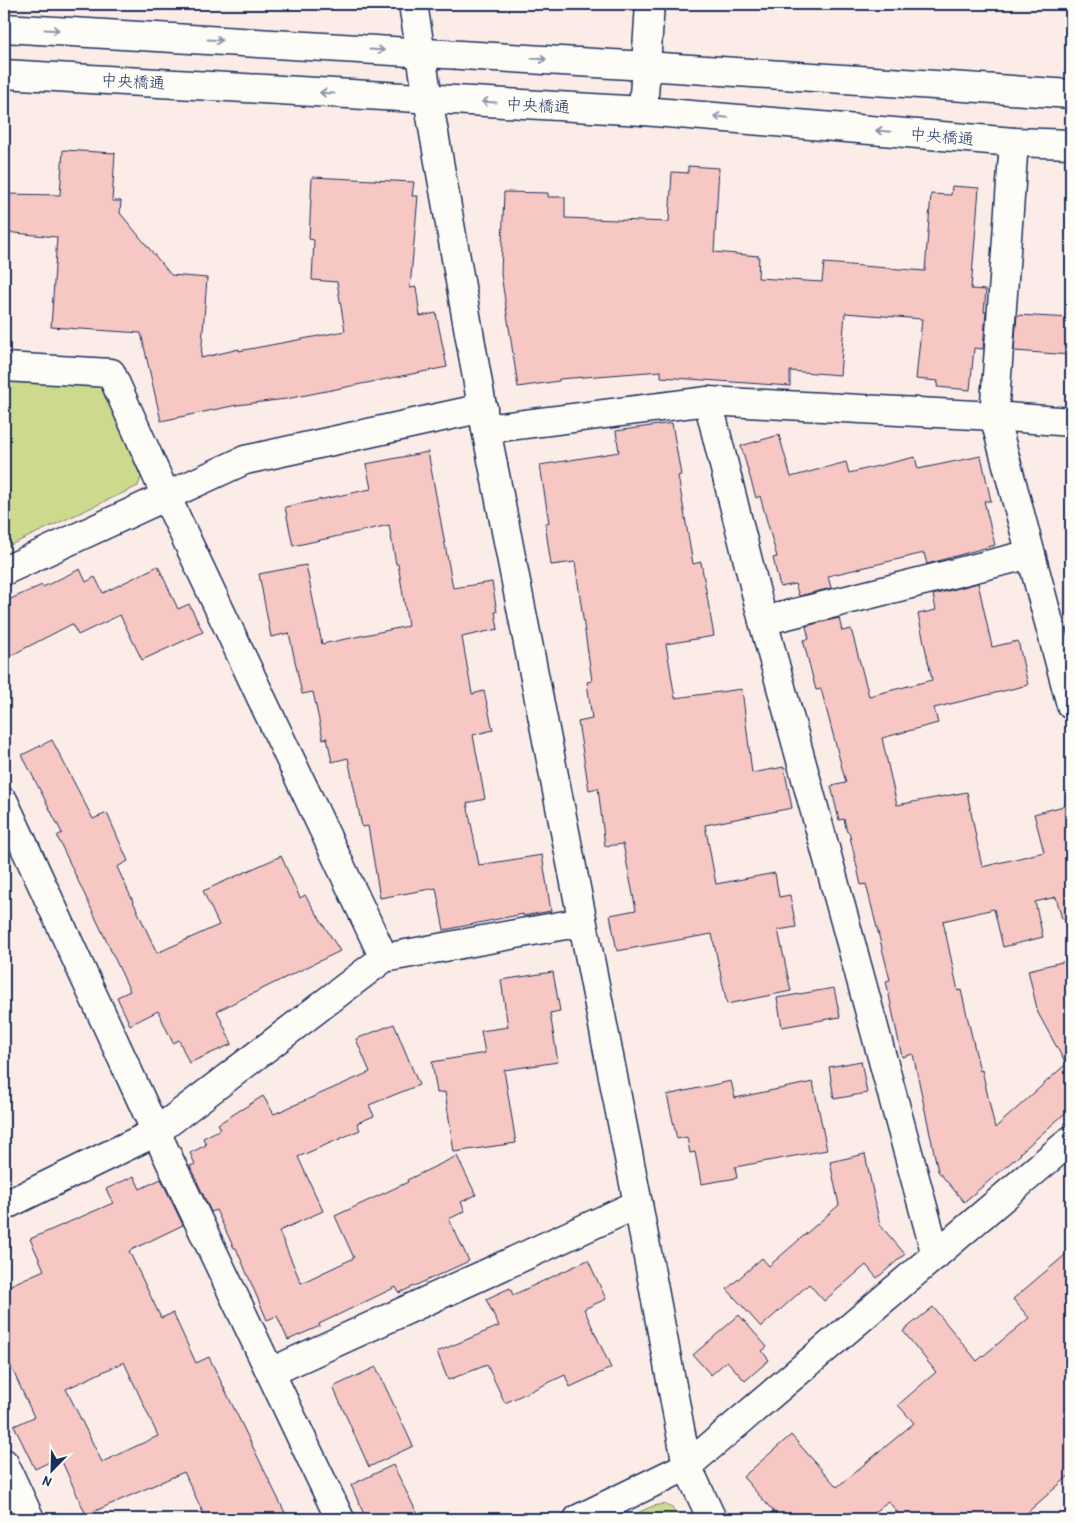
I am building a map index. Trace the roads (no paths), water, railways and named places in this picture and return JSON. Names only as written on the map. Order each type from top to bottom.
[{"type":"street","points":[[413,4],[485,419],[638,1204],[687,1466],[712,1519]]},
{"type":"street","points":[[643,111],[650,4]]},
{"type":"street","points":[[4,28],[421,52],[1071,94]]},
{"type":"street","name":"中央橋通","points":[[4,74],[643,111],[1014,142],[1071,144]]},
{"type":"street","points":[[1014,142],[994,416],[1071,706]]},
{"type":"street","points":[[4,367],[111,373],[166,496],[384,958]]},
{"type":"street","points":[[708,401],[763,621],[936,1255]]},
{"type":"street","points":[[4,571],[245,460],[485,419],[708,401],[994,416],[1071,422]]},
{"type":"street","points":[[763,621],[1031,554]]},
{"type":"street","points":[[4,802],[156,1132],[340,1519]]},
{"type":"street","points":[[4,1206],[156,1132],[384,958],[582,922]]},
{"type":"street","points":[[578,1519],[687,1466],[1071,1140]]},
{"type":"street","points":[[271,1372],[638,1204]]},
{"type":"street","points":[[4,1463],[30,1519]]}]
